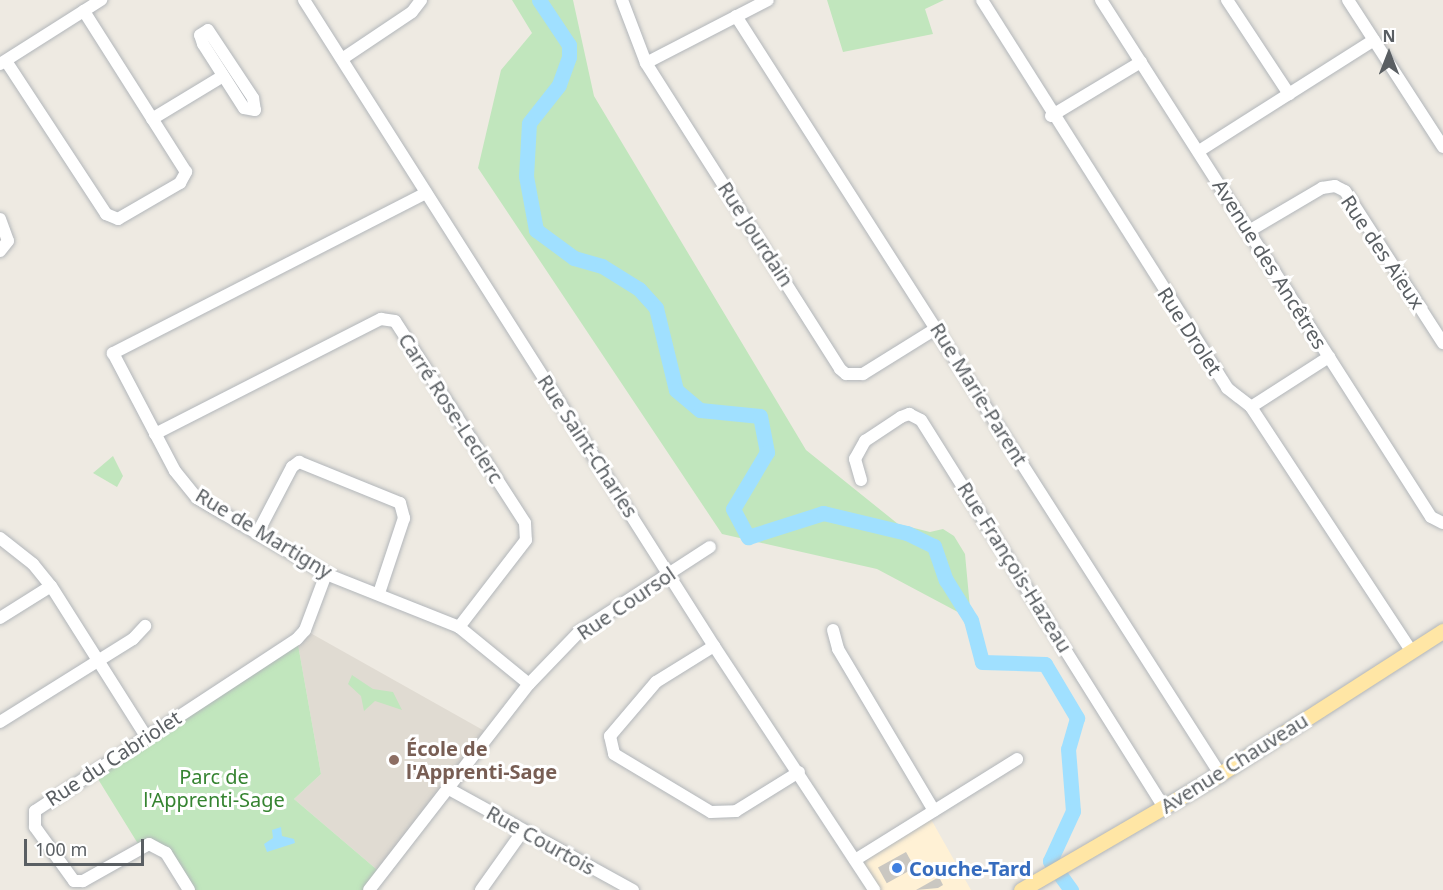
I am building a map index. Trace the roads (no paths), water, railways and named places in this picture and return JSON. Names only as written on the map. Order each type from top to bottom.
[{"type":"main road","name":"Avenue Chauveau","points":[[1021,890],[1070,864],[1220,774],[1443,631]]},
{"type":"street","points":[[84,11],[186,172],[180,183],[118,219],[106,214],[3,62],[101,0]]},
{"type":"street","name":"Rue Saint-Charles","points":[[304,0],[714,646],[799,772],[874,890]]},
{"type":"street","points":[[342,59],[412,12],[421,0]]},
{"type":"street","name":"Rue Jourdain","points":[[622,0],[646,63],[840,369],[846,374],[863,374],[937,328]]},
{"type":"street","points":[[646,63],[768,0]]},
{"type":"street","name":"Rue Drolet","points":[[982,0],[1051,116],[1227,388],[1251,407],[1411,651]]},
{"type":"street","name":"Avenue des Ancêtres","points":[[1101,0],[1431,517],[1443,524]]},
{"type":"street","points":[[1227,0],[1288,94]]},
{"type":"street","points":[[1347,0],[1443,147]]},
{"type":"street","name":"Rue Marie-Parent","points":[[736,16],[1220,774]]},
{"type":"street","points":[[204,30],[214,35],[253,98],[255,110],[244,108],[223,76],[200,39],[204,30]]},
{"type":"street","points":[[1199,151],[1374,40]]},
{"type":"street","points":[[1051,116],[1141,62]]},
{"type":"street","points":[[153,119],[223,76]]},
{"type":"street","name":"Rue des Aïeux","points":[[1249,231],[1322,188],[1335,186],[1345,191],[1443,343]]},
{"type":"street","name":"Rue de Martigny","points":[[426,193],[113,353],[154,434],[197,498],[326,574],[379,593],[459,627],[529,684]]},
{"type":"street","points":[[0,219],[8,242],[0,251]]},
{"type":"street","name":"Carré Rose-Leclerc","points":[[154,434],[381,319],[395,321],[525,523],[526,540],[459,627]]},
{"type":"street","points":[[1251,407],[1329,357]]},
{"type":"street","name":"Rue François-Hazeau","points":[[861,480],[855,459],[865,441],[909,414],[921,420],[1164,808]]},
{"type":"street","points":[[257,534],[292,467],[299,462],[400,503],[404,519],[379,593]]},
{"type":"street","points":[[0,538],[33,564],[51,586],[146,736]]},
{"type":"street","name":"Rue Coursol","points":[[369,890],[529,684],[579,632],[710,547]]},
{"type":"street","name":"Rue du Cabriolet","points":[[189,890],[166,853],[149,844],[83,881],[74,881],[34,827],[33,818],[40,804],[297,639],[305,630],[326,574]]},
{"type":"street","points":[[0,618],[51,586]]},
{"type":"street","points":[[0,722],[99,659],[145,626]]},
{"type":"street","points":[[833,630],[838,649],[934,811]]},
{"type":"street","points":[[714,646],[656,682],[610,736],[614,754],[711,812],[736,811],[799,772]]},
{"type":"street","points":[[855,860],[1017,759]]},
{"type":"street","name":"Rue Courtois","points":[[449,789],[633,890]]},
{"type":"street","points":[[481,890],[523,831]]},
{"type":"street","points":[[604,890],[611,878]]},
{"type":"water","points":[[281,827],[282,836],[294,839],[295,843],[267,852],[264,844],[273,838],[272,830]]},
{"type":"waterway","points":[[539,0],[569,45],[569,57],[559,85],[529,123],[526,176],[536,230],[574,258],[602,266],[639,289],[656,308],[676,390],[700,410],[760,416],[767,452],[733,509],[748,537],[823,513],[907,533],[934,546],[946,580],[971,620],[982,662],[1045,664],[1077,718],[1068,749],[1073,811],[1050,861],[1071,890]]},
{"type":"place","name":"École de l'Apprenti-Sage","points":[[394,760]]},
{"type":"place","name":"Couche-Tard","points":[[897,868]]},
{"type":"park label","name":"Parc de l'Apprenti-Sage","points":[[214,788]]}]
